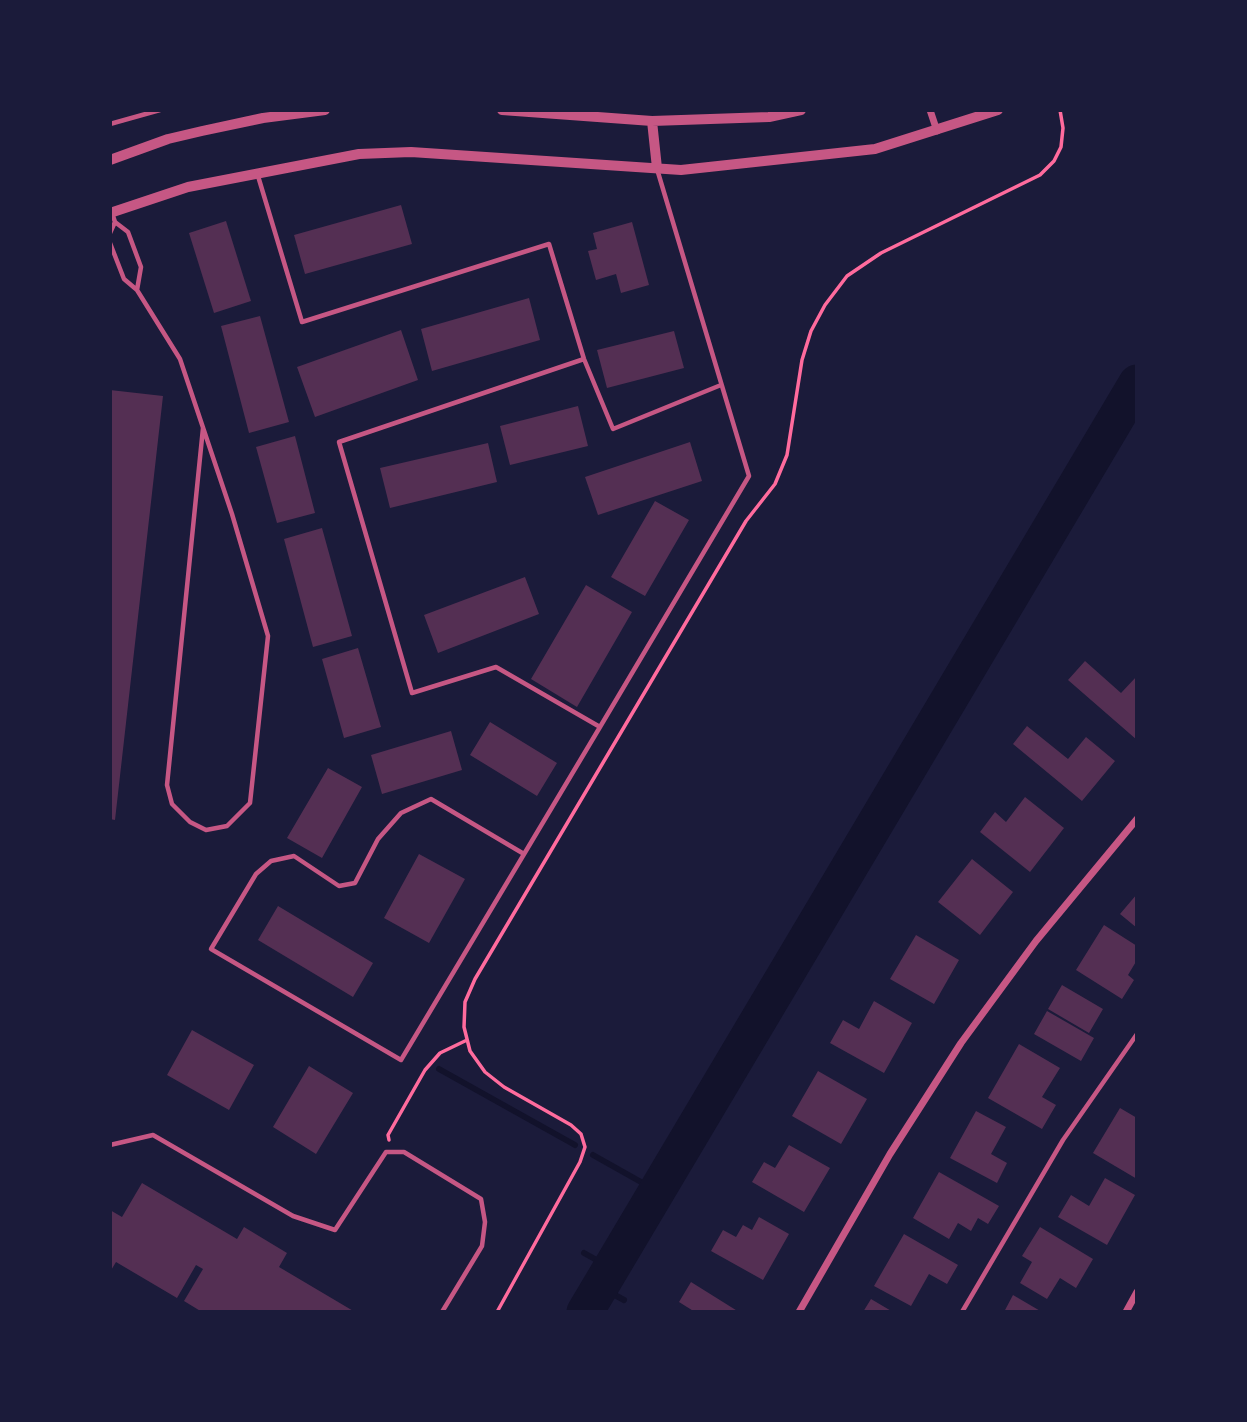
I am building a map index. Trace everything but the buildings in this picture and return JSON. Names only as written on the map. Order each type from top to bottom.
[{"type":"street","points":[[110,160],[191,134],[263,118],[325,110]]},
{"type":"street","points":[[502,110],[652,121],[769,117],[801,110]]},
{"type":"street","points":[[930,110],[937,131]]},
{"type":"street","points":[[112,214],[188,187],[257,171],[359,154],[411,152],[681,170],[803,159],[875,149],[998,110]]},
{"type":"street","points":[[652,121],[657,168]]},
{"type":"street","points":[[799,1312],[890,1154],[961,1044],[1036,941],[1137,819]]},
{"type":"street","points":[[1126,1312],[1137,1292]]},
{"type":"lane","points":[[110,124],[160,110]]},
{"type":"lane","points":[[524,855],[432,799],[401,813],[378,839],[355,883],[339,886],[294,856],[271,862],[256,874],[211,949],[401,1060],[524,855],[749,476],[657,168]]},
{"type":"lane","points":[[257,171],[302,322],[549,244],[584,359],[613,429],[721,385]]},
{"type":"lane","points":[[110,233],[112,214]]},
{"type":"lane","points":[[112,214],[128,232],[141,267],[137,290]]},
{"type":"lane","points":[[110,243],[124,279],[137,290],[180,359],[203,428],[268,636],[250,803],[227,826],[206,830],[190,822],[172,804],[167,785],[203,428]]},
{"type":"lane","points":[[584,359],[339,442],[412,693],[496,667],[600,727]]},
{"type":"lane","points":[[962,1312],[1063,1140],[1137,1034]]},
{"type":"lane","points":[[110,1145],[153,1135],[293,1216],[335,1230],[386,1152],[404,1152],[481,1199],[485,1222],[482,1246],[442,1312]]},
{"type":"path","points":[[497,1312],[580,1162],[585,1147],[582,1135],[571,1125],[485,1072],[470,1051],[464,1027],[466,1002],[475,979],[746,521],[775,484],[787,455],[802,360],[811,331],[825,305],[847,276],[881,253],[1040,175],[1054,161],[1061,147],[1063,128],[1060,110]]},
{"type":"path","points":[[392,1152],[388,1135],[425,1070],[440,1053],[467,1040]]},
{"type":"waterway","points":[[585,1312],[1137,383]]},
{"type":"waterway","points":[[439,1069],[575,1145]]},
{"type":"waterway","points":[[593,1155],[657,1191]]},
{"type":"waterway","points":[[584,1253],[611,1268]]},
{"type":"waterway","points":[[600,1287],[624,1300]]}]
